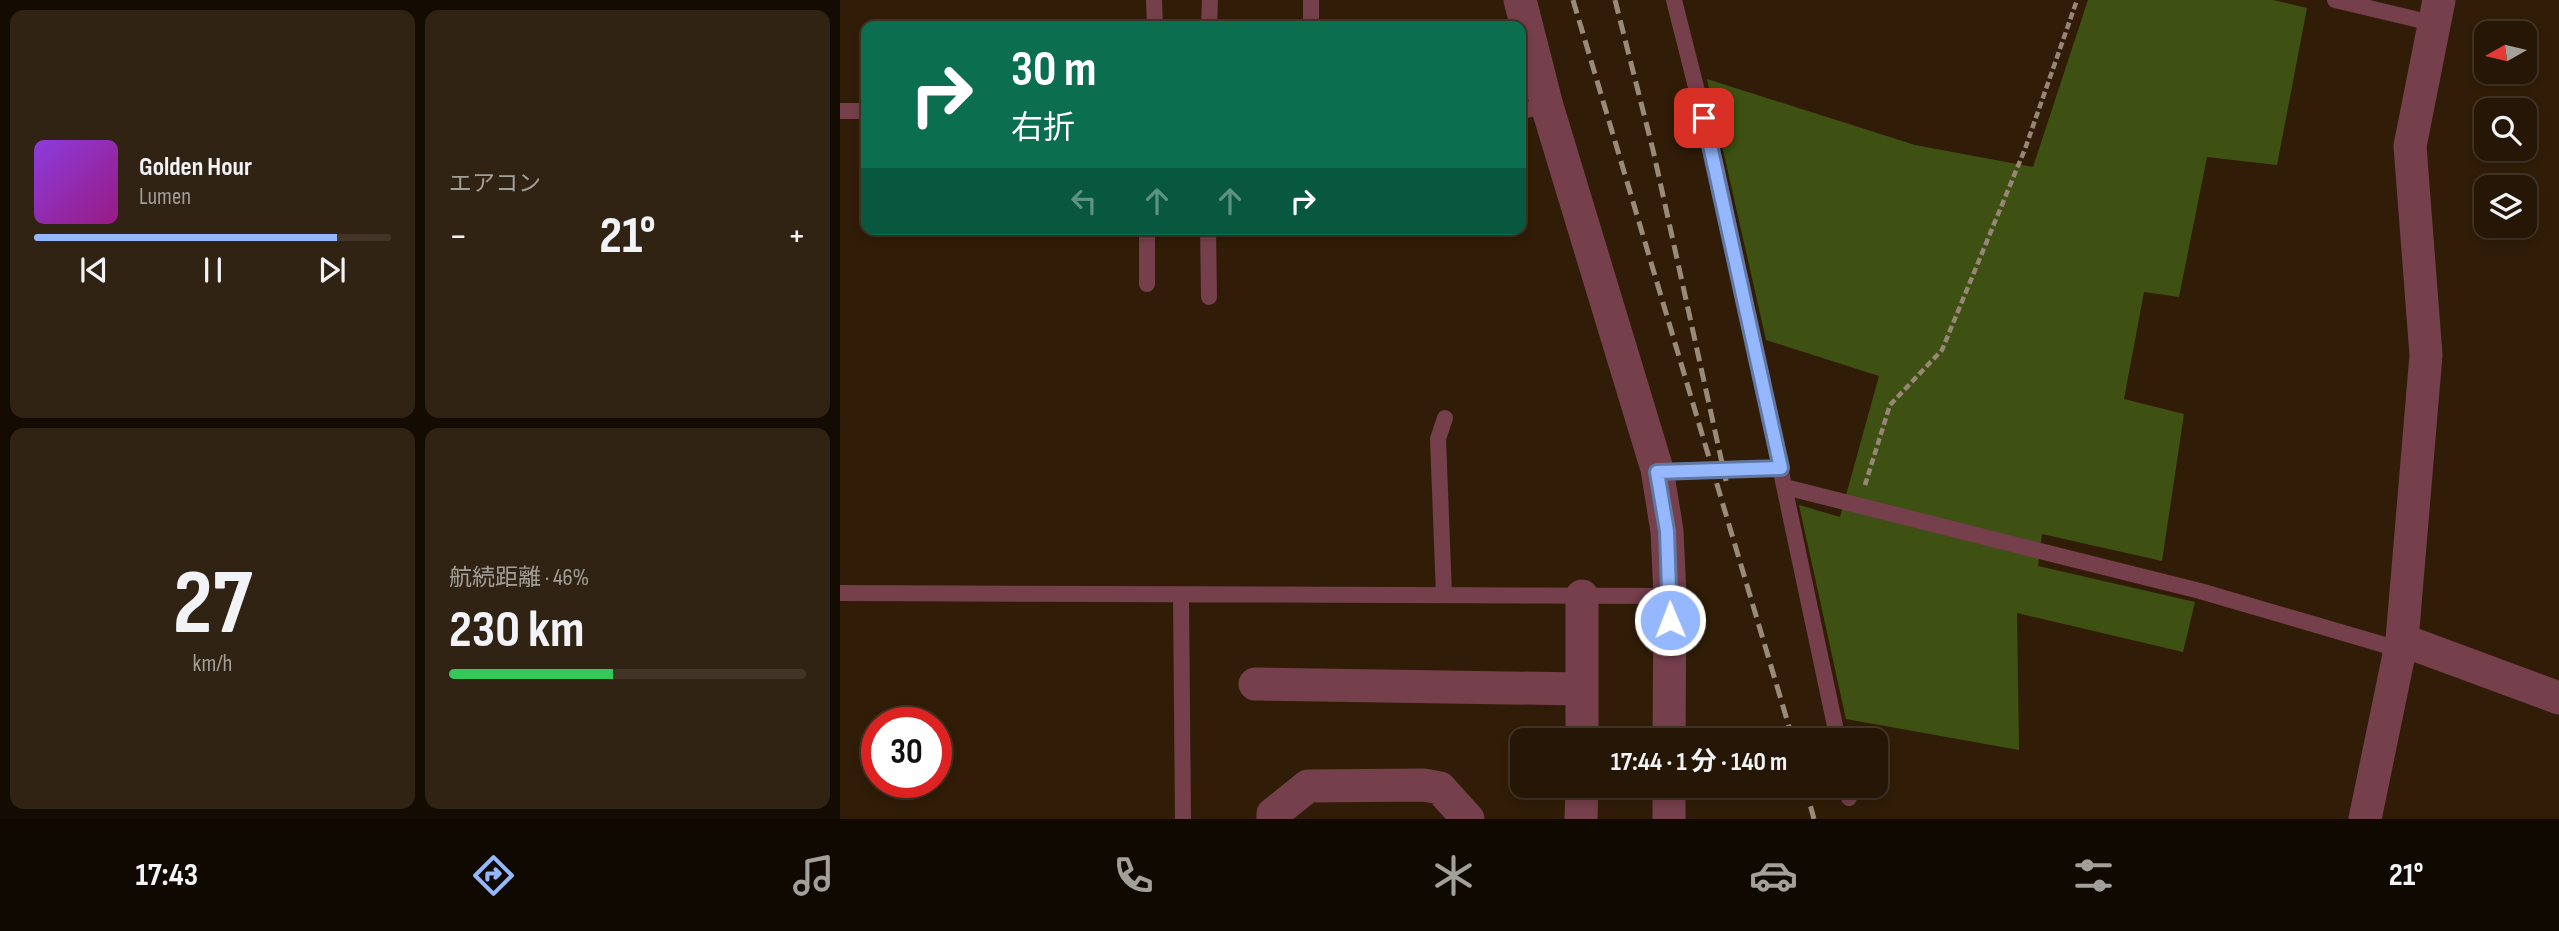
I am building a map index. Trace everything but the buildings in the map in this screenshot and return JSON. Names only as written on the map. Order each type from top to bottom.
[{"type":"street","points":[[1520,0],[1523,21]]},
{"type":"street","points":[[2365,819],[2402,640],[2426,355],[2410,146],[2437,12]]},
{"type":"street","points":[[1526,47],[1534,109],[1657,472],[1667,531],[1670,728]]},
{"type":"street","points":[[1582,596],[1582,728]]},
{"type":"street","points":[[2402,640],[2559,698]]},
{"type":"street","points":[[1255,684],[1582,689]]},
{"type":"street","points":[[1273,819],[1273,814],[1308,786],[1424,785],[1440,788],[1468,819]]},
{"type":"street","points":[[1581,798],[1581,819]]},
{"type":"street","points":[[1669,798],[1669,819]]},
{"type":"lane","points":[[1154,0],[1155,21]]},
{"type":"lane","points":[[1209,21],[1210,0]]},
{"type":"lane","points":[[1311,0],[1311,21]]},
{"type":"lane","points":[[1674,0],[1716,166],[1836,728]]},
{"type":"lane","points":[[2336,0],[2437,12]]},
{"type":"lane","points":[[840,111],[861,111]]},
{"type":"lane","points":[[1147,235],[1147,284]]},
{"type":"lane","points":[[1208,235],[1209,297]]},
{"type":"lane","points":[[1444,595],[1438,439],[1445,418]]},
{"type":"lane","points":[[1657,472],[1781,468]]},
{"type":"lane","points":[[1786,487],[2200,591],[2388,646],[2402,640]]},
{"type":"lane","points":[[840,593],[1670,596]]},
{"type":"lane","points":[[1181,595],[1183,819]]},
{"type":"path","points":[[1859,506],[1890,405],[1942,350],[2025,149],[2077,0]]},
{"type":"green space","points":[[2088,0],[2273,0],[2307,8],[2277,165],[2207,157],[2179,297],[2144,292],[2124,399],[2184,414],[2162,561],[2042,534],[2038,566],[2195,602],[2183,652],[2017,613],[2019,750],[1846,719],[1799,505],[1840,517],[1879,376],[1766,340],[1707,79],[1915,145],[2033,167]]},
{"type":"railway","points":[[1573,0],[1789,728]]},
{"type":"railway","points":[[1615,0],[1653,150],[1726,481]]},
{"type":"railway","points":[[1808,798],[1814,819]]},
{"type":"route","points":[[1670,620],[1667,531],[1657,472],[1713,468],[1781,468],[1704,118]]}]
